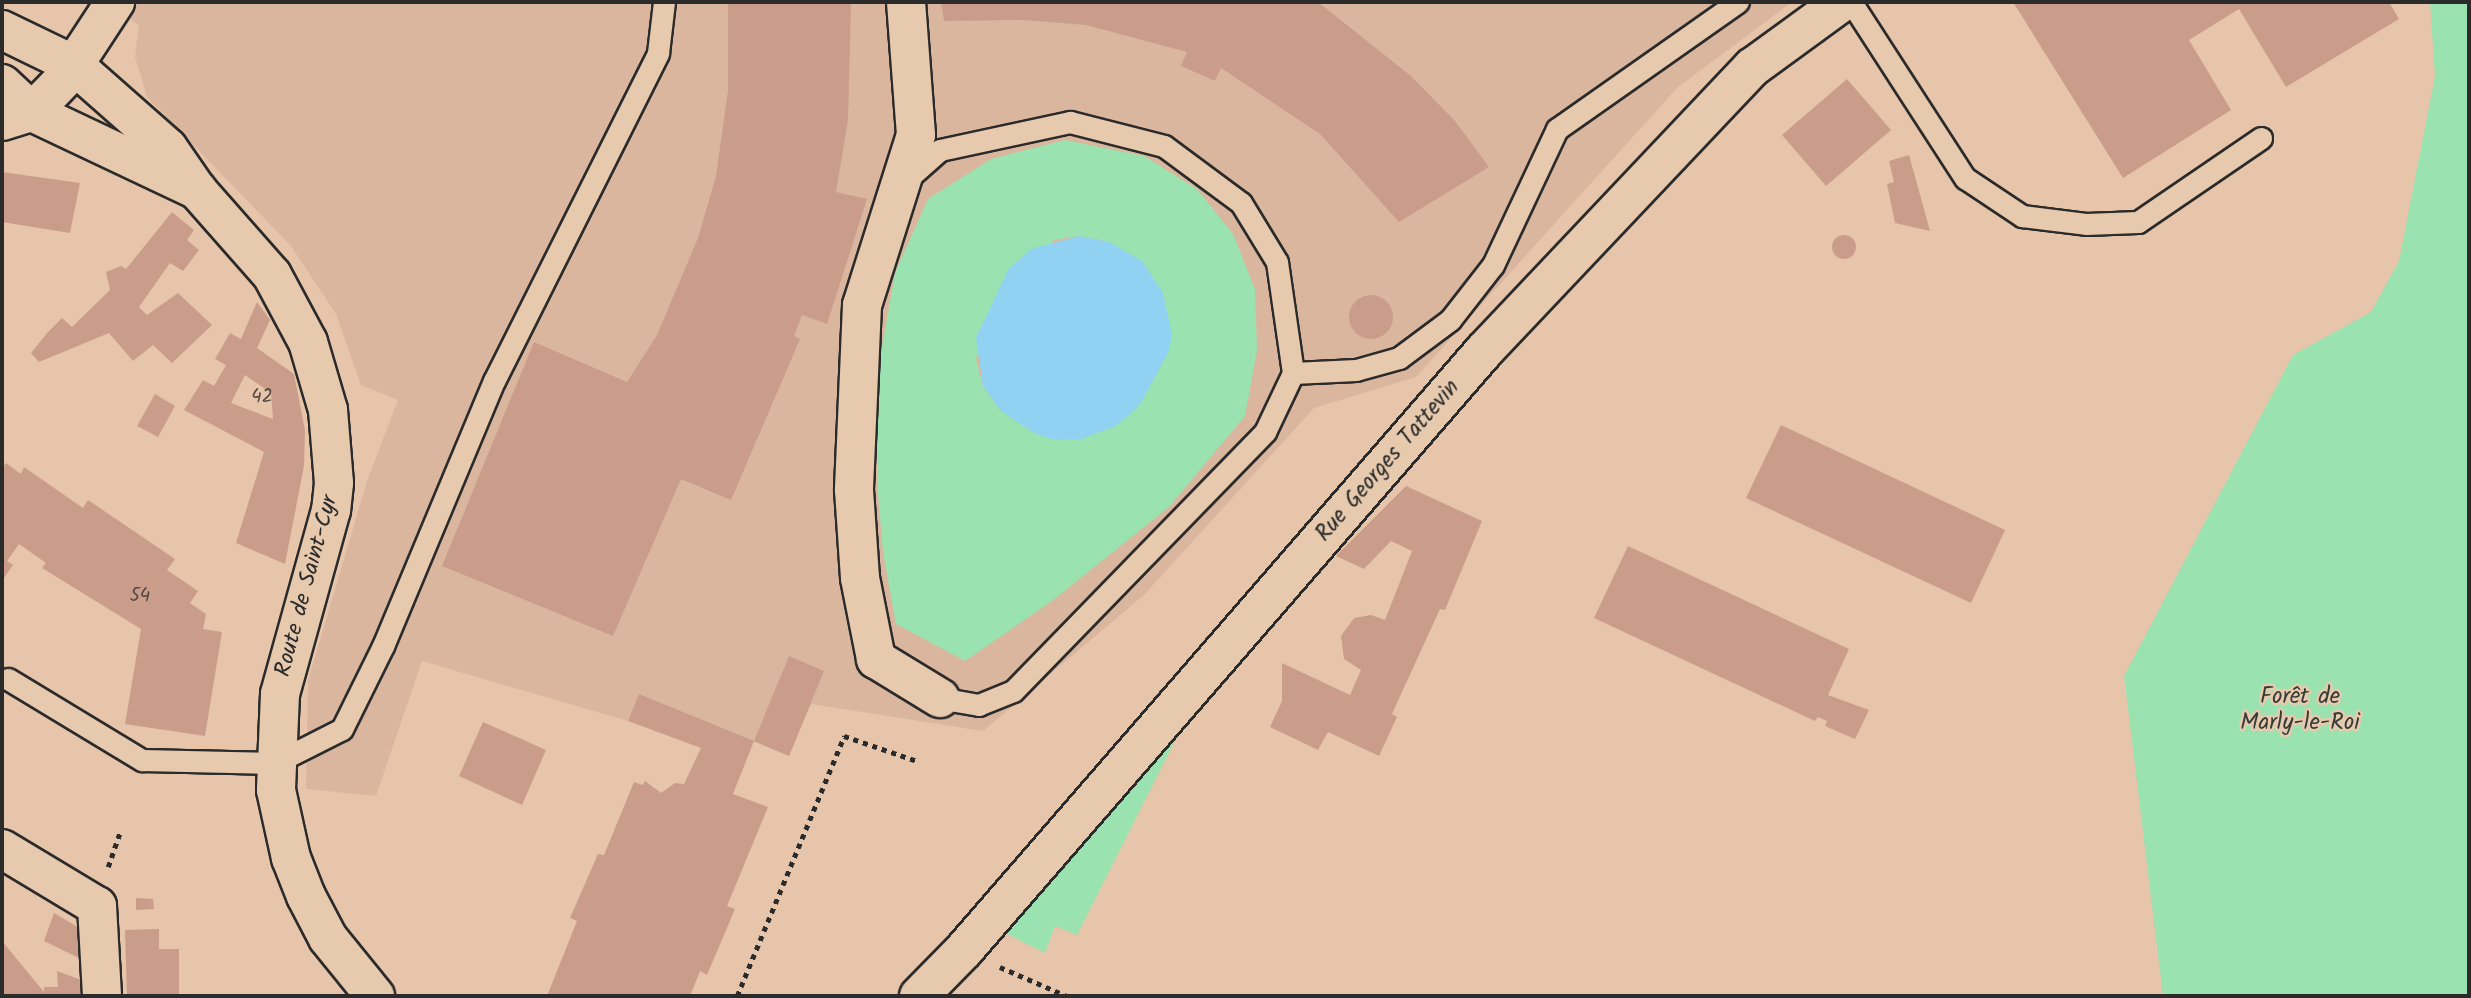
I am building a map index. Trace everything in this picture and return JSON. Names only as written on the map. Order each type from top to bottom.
[{"type":"main road","points":[[17,116],[74,65],[115,2]]},
{"type":"main road","points":[[906,2],[916,135],[862,305],[854,420],[860,578],[876,659],[940,698]]},
{"type":"main road","name":"Rue Georges Tattevin","points":[[919,996],[964,950],[1484,351],[1753,67],[1842,2]]},
{"type":"main road","name":"Route de Saint-Cyr","points":[[2,30],[74,65],[168,148],[197,190],[255,253],[292,308],[318,371],[331,431],[331,510],[283,678],[275,763],[281,819],[306,896],[340,955],[376,996]]},
{"type":"main road","name":"Route de Saint-Cyr","points":[[2,84],[17,116],[197,190]]},
{"type":"main road","points":[[2,849],[97,906],[103,996]]},
{"type":"lane","points":[[8,679],[142,760],[275,763],[342,729],[383,646],[494,381],[658,53],[664,2]]},
{"type":"lane","points":[[1293,373],[1356,370],[1399,358],[1450,320],[1493,265],[1557,129],[1738,2]]},
{"type":"lane","points":[[1851,2],[1965,178],[2022,216],[2086,224],[2137,222],[2261,138]]},
{"type":"lane","points":[[902,183],[940,150],[1070,122],[1164,145],[1241,203],[1277,262],[1293,373],[1265,432],[1013,691],[979,705],[940,698]]},
{"type":"path","points":[[737,996],[844,736],[917,761]]},
{"type":"path","points":[[107,869],[120,832]]},
{"type":"path","points":[[964,950],[1067,996]]},
{"type":"shaded area","points":[[111,2],[1792,2],[1677,88],[1416,377],[1314,408],[1144,595],[983,731],[811,704],[789,756],[639,695],[628,721],[422,661],[376,796],[306,789],[308,681],[367,481],[398,400],[361,385],[336,314],[291,246],[147,97],[135,57],[139,26]]},
{"type":"green space","name":"Forêt de Marly-le-Roi","points":[[2430,2],[2469,2],[2469,996],[2163,996],[2124,676],[2293,355],[2371,312],[2399,261],[2435,76]]},
{"type":"green space","points":[[1065,140],[1144,156],[1197,189],[1233,234],[1255,289],[1257,350],[1245,416],[1169,507],[1052,601],[965,661],[896,624],[883,552],[877,482],[877,375],[895,273],[928,199],[991,159]],"holes":[[[1079,236],[1109,242],[1000,410],[983,386],[976,359],[1054,240]]]},
{"type":"green space","points":[[1183,725],[1077,935],[1055,926],[1045,953],[1005,933]]},
{"type":"water","points":[[1079,236],[1109,242],[1142,261],[1163,293],[1172,334],[1168,353],[1139,406],[1116,426],[1081,439],[1055,440],[1034,433],[1000,410],[983,386],[976,338],[1008,270],[1031,249]]},
{"type":"building","points":[[728,2],[851,2],[848,120],[836,192],[867,199],[827,324],[802,315],[794,336],[800,339],[731,500],[681,479],[613,636],[442,566],[534,342],[627,382],[657,335],[698,238],[716,176],[728,91]]},
{"type":"building","points":[[941,2],[1318,2],[1411,76],[1455,121],[1489,167],[1399,222],[1320,134],[1221,68],[1215,81],[1181,66],[1187,52],[1086,25],[1024,20],[944,21]]},
{"type":"building","points":[[2013,2],[2389,2],[2399,19],[2286,87],[2239,9],[2189,40],[2231,110],[2123,178]]},
{"type":"building","points":[[1847,79],[1891,130],[1826,186],[1782,135]]},
{"type":"building","points":[[1909,155],[1930,231],[1895,223],[1887,184],[1894,182],[1889,161]]},
{"type":"building","points":[[2,172],[80,183],[70,233],[2,222]]},
{"type":"building","points":[[172,212],[194,230],[187,240],[199,250],[183,271],[170,263],[139,307],[147,315],[178,293],[212,325],[172,363],[153,345],[133,361],[109,333],[39,362],[31,353],[48,332],[62,318],[72,327],[110,290],[106,272],[121,266],[126,269]]},
{"type":"building","points":[[1844,235],[1853,238],[1856,247],[1853,256],[1844,259],[1835,256],[1832,247],[1835,238]]},
{"type":"building","points":[[1371,295],[1380,296],[1387,301],[1392,308],[1392,326],[1387,333],[1380,338],[1371,339],[1362,338],[1355,333],[1350,326],[1349,317],[1350,308],[1355,301],[1362,296]]},
{"type":"building","points":[[257,302],[270,320],[257,348],[294,374],[305,430],[304,466],[285,564],[236,543],[264,452],[184,410],[203,380],[214,386],[226,365],[215,359],[230,333],[241,339]],"holes":[[[245,375],[271,393],[273,419],[231,403]]]},
{"type":"building","points":[[155,394],[175,406],[158,437],[137,426]]},
{"type":"building","points":[[1781,425],[2005,530],[1971,603],[1746,498]]},
{"type":"building","points":[[6,463],[21,474],[24,467],[83,508],[88,500],[175,559],[167,570],[198,591],[190,603],[206,614],[203,629],[222,632],[205,736],[125,724],[141,629],[42,568],[46,563],[19,544],[7,561],[13,565],[2,581],[2,469]]},
{"type":"building","points":[[1406,486],[1482,521],[1445,610],[1440,609],[1392,714],[1397,717],[1379,756],[1328,732],[1318,750],[1270,727],[1282,701],[1282,663],[1350,695],[1361,670],[1344,659],[1341,636],[1354,618],[1371,615],[1385,620],[1412,551],[1391,541],[1364,569],[1336,556]]},
{"type":"building","points":[[1628,546],[1849,649],[1828,695],[1869,710],[1855,739],[1825,726],[1827,721],[1818,717],[1815,721],[1594,618]]},
{"type":"building","points":[[789,656],[824,671],[789,756],[754,741]]},
{"type":"building","points":[[639,694],[754,741],[733,794],[768,807],[727,906],[735,909],[707,975],[700,971],[690,996],[547,996],[577,921],[570,918],[598,854],[604,855],[634,782],[643,785],[645,781],[661,793],[675,783],[684,784],[701,748],[628,721]]},
{"type":"building","points":[[483,722],[546,750],[522,805],[459,776]]},
{"type":"building","points":[[136,898],[153,899],[154,909],[136,910]]},
{"type":"building","points":[[54,913],[86,932],[87,962],[44,941]]},
{"type":"building","points":[[159,929],[159,949],[179,949],[179,996],[127,996],[125,930]]},
{"type":"building","points":[[2,941],[44,992],[44,987],[58,987],[57,971],[87,982],[86,996],[2,996]]}]
